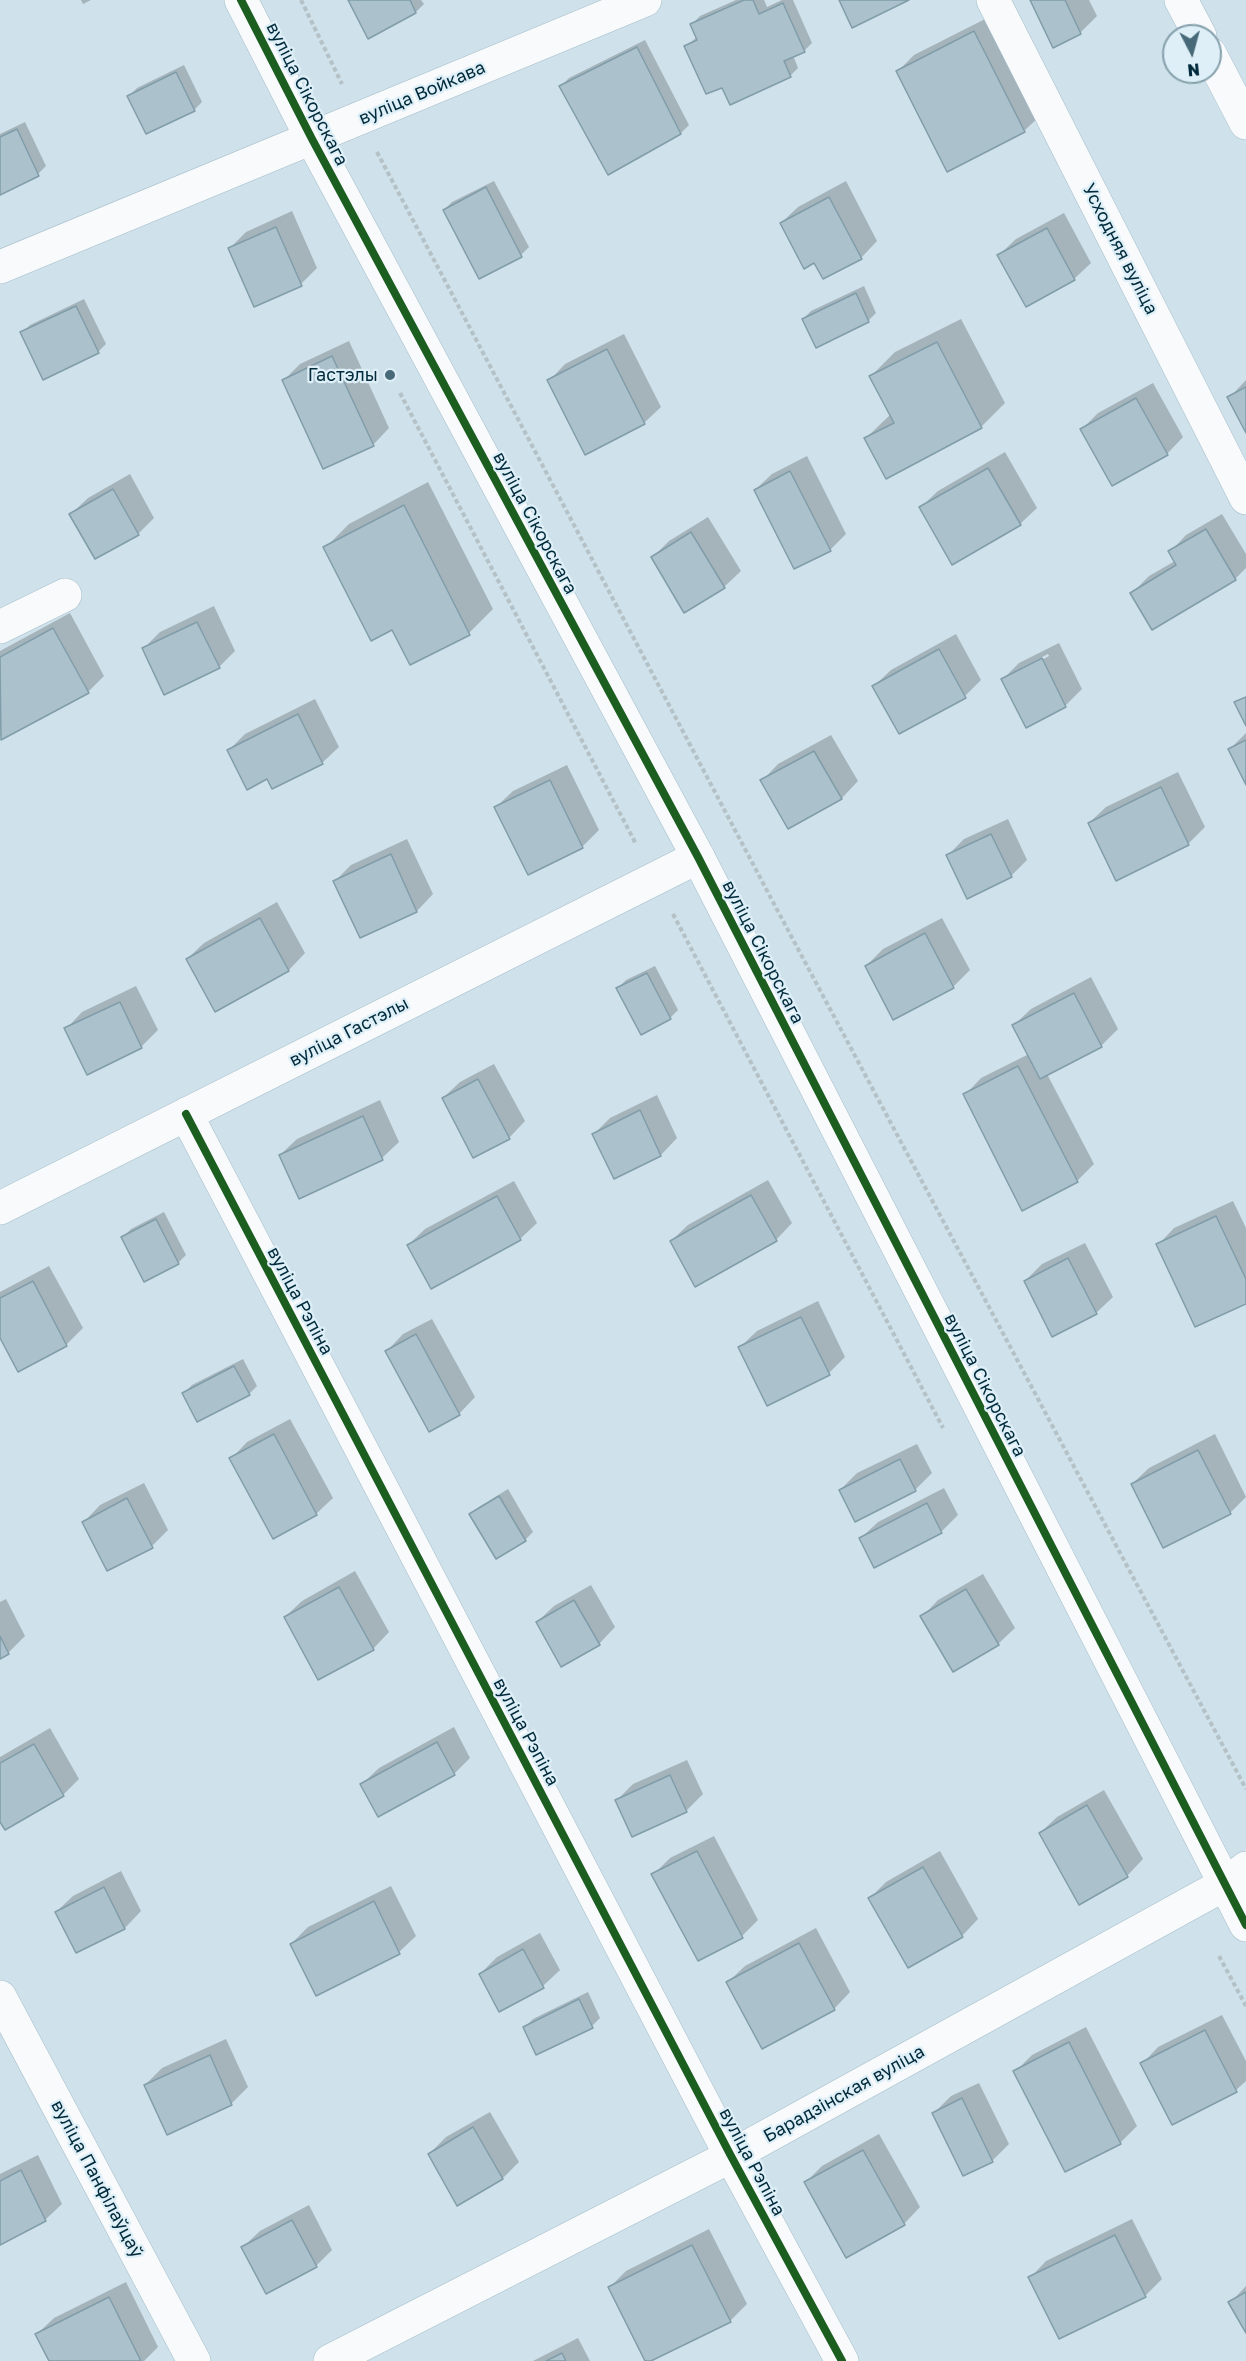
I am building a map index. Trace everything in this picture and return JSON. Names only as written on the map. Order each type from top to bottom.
[{"type":"street","name":"вуліца Сікорскага","points":[[242,0],[312,139],[698,857],[1235,1876],[1246,1925]]},
{"type":"street","name":"вуліца Войкава","points":[[0,267],[645,0]]},
{"type":"street","name":"Усходняя вуліца","points":[[993,0],[1246,498]]},
{"type":"street","points":[[1181,0],[1194,24]]},
{"type":"street","points":[[1222,77],[1246,123]]},
{"type":"street","points":[[0,627],[65,595]]},
{"type":"street","name":"вуліца Гастэлы","points":[[0,1208],[698,857]]},
{"type":"street","name":"вуліца Рэпіна","points":[[186,1114],[731,2156],[842,2361]]},
{"type":"street","name":"Барадзінская вуліца","points":[[330,2361],[731,2156],[1235,1876]]},
{"type":"street","name":"вуліца Панфілаўцаў","points":[[0,1997],[194,2361]]},
{"type":"path","points":[[301,0],[360,119],[773,902],[1246,1789]]},
{"type":"path","points":[[396,386],[948,1438]]},
{"type":"path","points":[[1191,1902],[1246,2006]]},
{"type":"building","points":[[348,0],[410,0],[416,13],[368,39]]},
{"type":"building","points":[[744,0],[753,0],[759,14],[783,3],[805,52],[784,61],[791,77],[730,105],[722,88],[706,94],[684,46],[697,40],[690,24]]},
{"type":"building","points":[[839,0],[909,0],[852,28]]},
{"type":"building","points":[[1030,0],[1065,0],[1081,34],[1053,48]]},
{"type":"building","points":[[974,31],[1025,132],[947,172],[896,71]]},
{"type":"building","points":[[637,47],[681,134],[608,175],[559,86]]},
{"type":"building","points":[[176,72],[195,111],[146,134],[127,96]]},
{"type":"building","points":[[17,129],[39,176],[0,195],[0,137]]},
{"type":"building","points":[[486,187],[522,257],[479,279],[443,210]]},
{"type":"building","points":[[829,197],[862,259],[823,279],[814,263],[804,269],[780,223]]},
{"type":"building","points":[[276,227],[302,286],[254,307],[228,248]]},
{"type":"building","points":[[1047,228],[1075,280],[1026,307],[997,255]]},
{"type":"building","points":[[856,293],[869,322],[816,348],[802,319]]},
{"type":"building","points":[[76,306],[99,353],[43,380],[20,332]]},
{"type":"building","points":[[937,342],[982,428],[886,479],[864,438],[894,423],[869,376]]},
{"type":"building","points":[[607,349],[645,424],[585,455],[547,380]]},
{"type":"building","points":[[332,356],[374,446],[323,469],[282,380]]},
{"type":"building","points":[[1246,387],[1246,433],[1227,397]]},
{"type":"building","points":[[1136,398],[1168,455],[1112,486],[1080,429]]},
{"type":"building","points":[[988,468],[1021,525],[952,565],[919,507]]},
{"type":"building","points":[[790,471],[831,551],[794,569],[754,490]]},
{"type":"building","points":[[113,489],[139,535],[95,559],[69,514]]},
{"type":"building","points":[[404,505],[470,635],[410,665],[392,630],[371,641],[323,547]]},
{"type":"building","points":[[1206,529],[1236,580],[1152,630],[1130,593],[1176,565],[1168,551]]},
{"type":"building","points":[[691,532],[725,588],[684,613],[651,557]]},
{"type":"building","points":[[197,622],[220,668],[164,695],[142,648]]},
{"type":"building","points":[[53,628],[89,693],[1,740],[0,657]]},
{"type":"building","points":[[939,649],[966,698],[899,734],[872,686]]},
{"type":"building","points":[[1042,658],[1066,707],[1026,728],[1001,679]]},
{"type":"building","points":[[1246,697],[1246,726],[1234,702]]},
{"type":"building","points":[[298,714],[323,764],[272,789],[267,779],[247,790],[227,750]]},
{"type":"building","points":[[1246,740],[1246,785],[1228,749]]},
{"type":"building","points":[[814,751],[842,799],[788,829],[760,780]]},
{"type":"building","points":[[550,780],[583,848],[528,875],[494,807]]},
{"type":"building","points":[[1161,787],[1189,845],[1116,881],[1088,823]]},
{"type":"building","points":[[991,834],[1012,877],[967,899],[946,855]]},
{"type":"building","points":[[391,854],[417,912],[360,938],[333,881]]},
{"type":"building","points":[[260,918],[289,971],[215,1012],[186,959]]},
{"type":"building","points":[[925,933],[954,988],[893,1020],[865,966]]},
{"type":"building","points":[[647,973],[671,1019],[641,1035],[616,988]]},
{"type":"building","points":[[1074,993],[1102,1047],[1040,1079],[1012,1025]]},
{"type":"building","points":[[120,1002],[142,1048],[87,1075],[64,1028]]},
{"type":"building","points":[[1018,1066],[1078,1182],[1022,1211],[963,1094]]},
{"type":"building","points":[[478,1079],[510,1139],[473,1158],[442,1098]]},
{"type":"building","points":[[640,1110],[661,1156],[614,1179],[592,1134]]},
{"type":"building","points":[[363,1116],[383,1160],[299,1199],[279,1155]]},
{"type":"building","points":[[751,1195],[777,1241],[695,1287],[670,1241]]},
{"type":"building","points":[[497,1196],[521,1240],[431,1289],[407,1245]]},
{"type":"building","points":[[1216,1216],[1246,1279],[1246,1304],[1195,1327],[1156,1244]]},
{"type":"building","points":[[156,1219],[179,1264],[144,1282],[121,1237]]},
{"type":"building","points":[[1068,1258],[1097,1314],[1052,1337],[1024,1281]]},
{"type":"building","points":[[33,1281],[67,1346],[18,1372],[0,1338],[0,1298]]},
{"type":"building","points":[[801,1317],[830,1375],[767,1406],[738,1347]]},
{"type":"building","points":[[416,1334],[460,1415],[429,1432],[385,1351]]},
{"type":"building","points":[[234,1366],[250,1395],[197,1422],[182,1393]]},
{"type":"building","points":[[274,1434],[317,1515],[273,1539],[229,1458]]},
{"type":"building","points":[[1198,1450],[1231,1514],[1163,1548],[1131,1484]]},
{"type":"building","points":[[900,1459],[916,1491],[855,1522],[839,1490]]},
{"type":"building","points":[[499,1496],[526,1541],[496,1559],[469,1514]]},
{"type":"building","points":[[127,1498],[153,1548],[107,1571],[82,1522]]},
{"type":"building","points":[[927,1503],[942,1533],[874,1568],[859,1538]]},
{"type":"building","points":[[339,1587],[374,1650],[318,1680],[284,1617]]},
{"type":"building","points":[[966,1589],[999,1645],[953,1672],[920,1616]]},
{"type":"building","points":[[574,1600],[600,1645],[561,1667],[536,1622]]},
{"type":"building","points":[[0,1636],[9,1654],[0,1659]]},
{"type":"building","points":[[437,1742],[455,1775],[378,1817],[360,1784]]},
{"type":"building","points":[[34,1744],[64,1796],[5,1830],[0,1822],[0,1763]]},
{"type":"building","points":[[670,1775],[687,1812],[632,1837],[615,1800]]},
{"type":"building","points":[[1087,1805],[1128,1877],[1079,1905],[1039,1833]]},
{"type":"building","points":[[697,1851],[743,1938],[698,1961],[651,1874]]},
{"type":"building","points":[[923,1867],[963,1937],[908,1968],[868,1898]]},
{"type":"building","points":[[104,1887],[125,1929],[76,1953],[55,1912]]},
{"type":"building","points":[[374,1901],[400,1954],[316,1996],[290,1944]]},
{"type":"building","points":[[799,1943],[835,2010],[762,2049],[726,1982]]},
{"type":"building","points":[[523,1949],[544,1988],[499,2012],[479,1974]]},
{"type":"building","points":[[579,1999],[593,2028],[536,2055],[523,2027]]},
{"type":"building","points":[[1205,2030],[1237,2092],[1172,2125],[1140,2063]]},
{"type":"building","points":[[1069,2042],[1121,2144],[1065,2172],[1013,2071]]},
{"type":"building","points":[[210,2055],[232,2105],[167,2135],[144,2085]]},
{"type":"building","points":[[962,2098],[993,2162],[963,2176],[932,2113]]},
{"type":"building","points":[[473,2127],[503,2179],[457,2206],[428,2154]]},
{"type":"building","points":[[863,2150],[905,2225],[846,2258],[804,2182]]},
{"type":"building","points":[[21,2170],[46,2221],[0,2245],[0,2181]]},
{"type":"building","points":[[292,2220],[317,2267],[266,2294],[241,2247]]},
{"type":"building","points":[[1115,2235],[1146,2297],[1059,2339],[1028,2277]]},
{"type":"building","points":[[692,2245],[731,2322],[651,2361],[645,2361],[608,2287]]},
{"type":"building","points":[[1246,2292],[1246,2333],[1228,2302]]},
{"type":"building","points":[[109,2297],[141,2361],[49,2361],[35,2334]]},
{"type":"building","points":[[562,2353],[566,2361],[546,2361]]},
{"type":"cycle path","points":[[241,0],[312,139],[698,857],[1246,1925]]},
{"type":"cycle path","points":[[186,1114],[731,2156],[842,2361]]},
{"type":"place","name":"Гастэлы","points":[[390,375]]}]
